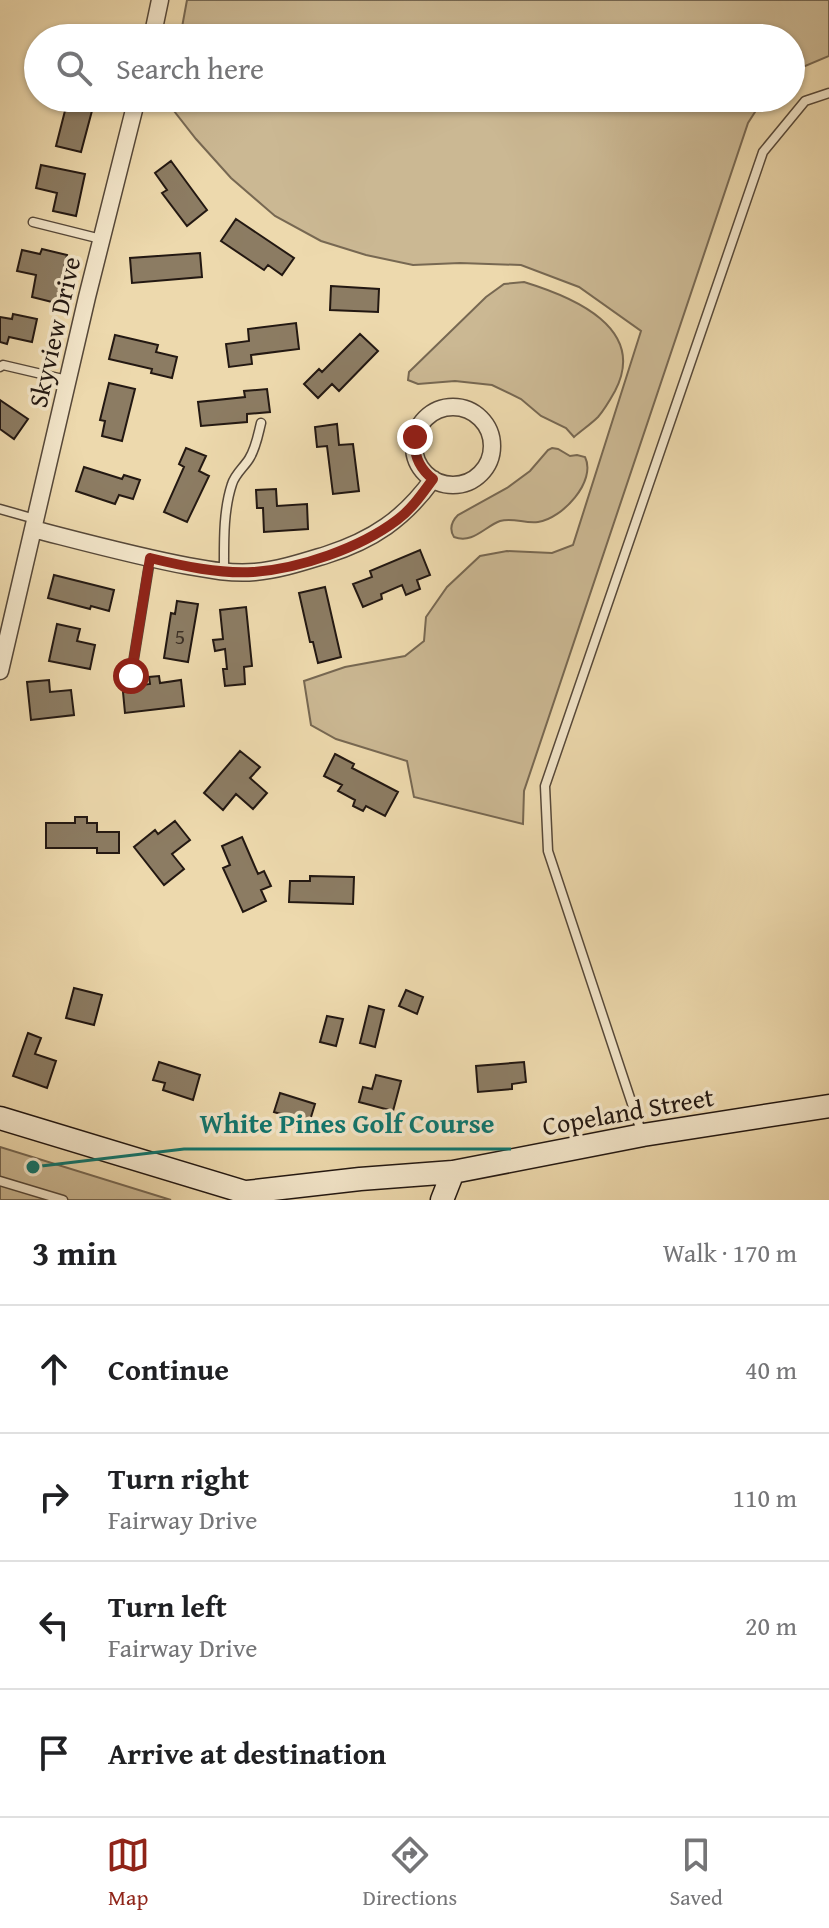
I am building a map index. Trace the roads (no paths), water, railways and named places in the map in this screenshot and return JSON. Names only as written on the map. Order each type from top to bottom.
[{"type":"street","points":[[155,24],[160,0]]},
{"type":"street","name":"Skyview Drive","points":[[0,671],[133,112]]},
{"type":"street","points":[[450,407],[473,413],[489,432],[491,449],[486,466],[466,482],[450,484],[433,479],[422,468],[415,453],[415,437],[422,422],[434,412],[450,407]]},
{"type":"street","points":[[34,524],[150,558],[224,571],[254,572],[292,566],[337,552],[377,534],[417,501],[433,479]]},
{"type":"street","name":"Copeland Street","points":[[247,1192],[453,1172],[643,1135],[829,1106]]},
{"type":"street","name":"Copeland Street","points":[[0,1118],[270,1200]]},
{"type":"street","points":[[442,1200],[453,1172]]},
{"type":"lane","points":[[805,101],[829,93]]},
{"type":"lane","points":[[643,1135],[548,851],[545,786],[763,152],[796,112]]},
{"type":"lane","points":[[33,222],[101,239]]},
{"type":"lane","points":[[0,367],[3,365],[67,380]]},
{"type":"lane","points":[[224,571],[224,539],[232,481],[250,457],[261,423]]},
{"type":"lane","points":[[0,509],[34,524]]},
{"type":"lane","points":[[131,676],[150,558]]},
{"type":"lane","points":[[0,1181],[63,1200]]},
{"type":"place","name":"White Pines Golf Course","points":[[33,1167]]}]
